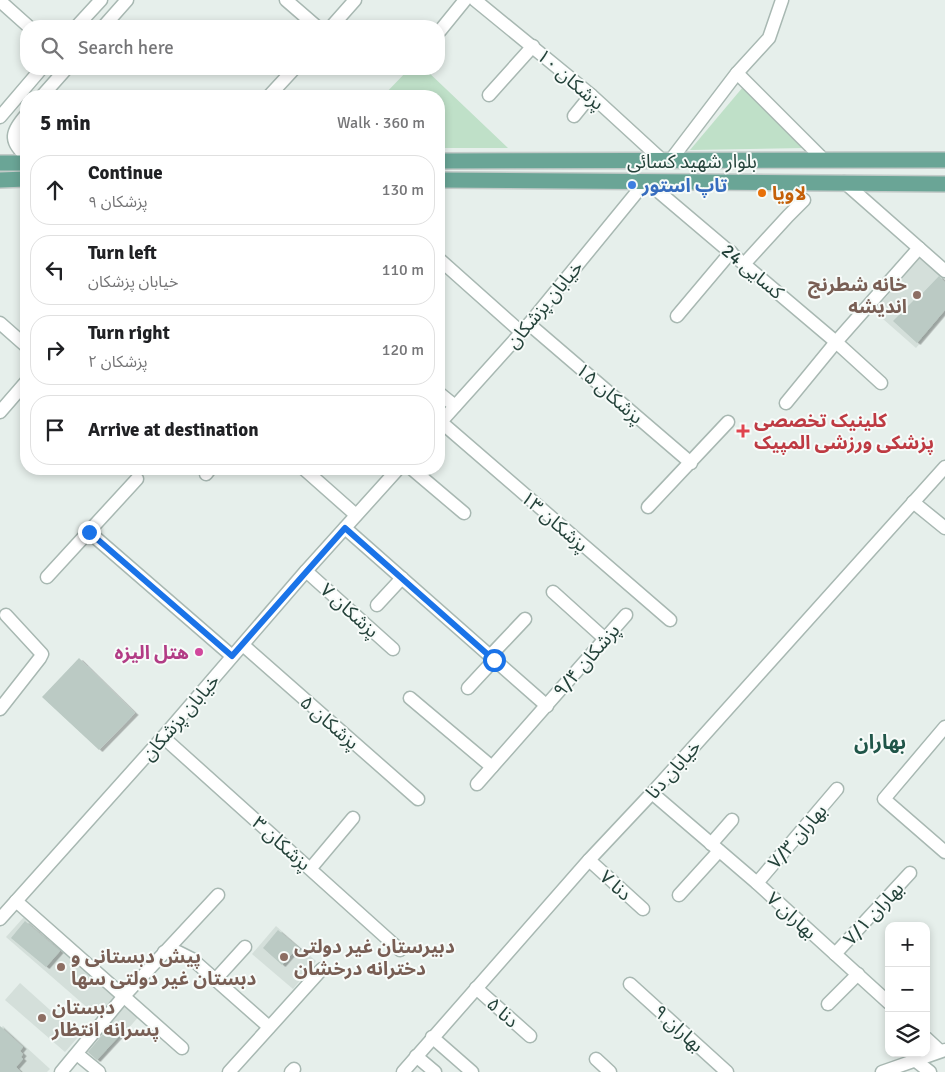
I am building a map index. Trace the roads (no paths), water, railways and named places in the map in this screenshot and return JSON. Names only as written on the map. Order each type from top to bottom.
[{"type":"main road","name":"بلوار شهید کسائی","points":[[445,161],[945,160]]},
{"type":"main road","points":[[0,162],[20,163]]},
{"type":"main road","points":[[0,180],[20,179]]},
{"type":"main road","name":"بلوار شهید کسائی","points":[[445,180],[945,184]]},
{"type":"street","points":[[83,20],[101,0]]},
{"type":"street","points":[[109,20],[127,0]]},
{"type":"street","points":[[286,0],[309,20]]},
{"type":"street","points":[[337,20],[355,0]]},
{"type":"street","points":[[445,25],[465,0]]},
{"type":"street","name":"۱۰ پزشکان","points":[[475,0],[591,95],[667,161]]},
{"type":"street","points":[[667,161],[737,73],[769,38],[782,0]]},
{"type":"street","points":[[2,3],[21,20]]},
{"type":"street","points":[[488,95],[532,46]]},
{"type":"street","points":[[737,73],[825,160]]},
{"type":"street","points":[[23,90],[36,75]]},
{"type":"street","points":[[47,90],[61,75]]},
{"type":"street","points":[[275,90],[288,75]]},
{"type":"street","points":[[0,117],[20,94]]},
{"type":"street","points":[[574,116],[591,95]]},
{"type":"street","points":[[20,122],[16,126],[13,136],[17,148],[20,151]]},
{"type":"street","name":"کسایی 24","points":[[646,181],[836,342],[881,383]]},
{"type":"street","name":"خیابان پزشکان","points":[[445,417],[525,328],[646,181]]},
{"type":"street","points":[[844,182],[945,271]]},
{"type":"street","points":[[878,184],[874,191],[874,200],[945,263]]},
{"type":"street","points":[[744,264],[804,200]]},
{"type":"street","points":[[786,403],[836,342],[919,248]]},
{"type":"street","points":[[677,316],[731,252]]},
{"type":"street","name":"۱۵ پزشکان","points":[[445,264],[691,463]]},
{"type":"street","points":[[0,323],[20,341]]},
{"type":"street","points":[[0,412],[20,389]]},
{"type":"street","points":[[445,398],[455,406]]},
{"type":"street","points":[[648,507],[728,422]]},
{"type":"street","name":"۱۳ پزشکان","points":[[445,427],[670,620]]},
{"type":"street","name":"خیابان دنا","points":[[403,1072],[589,860],[652,793],[945,467]]},
{"type":"street","points":[[311,475],[356,515]]},
{"type":"street","name":"خیابان پزشکان","points":[[0,919],[163,737],[306,571],[393,475]]},
{"type":"street","points":[[419,475],[464,513]]},
{"type":"street","points":[[47,577],[137,479]]},
{"type":"street","points":[[913,502],[945,528]]},
{"type":"street","points":[[345,528],[547,706]]},
{"type":"street","points":[[89,532],[232,656]]},
{"type":"street","name":"۷ پزشکان","points":[[306,571],[393,649]]},
{"type":"street","points":[[377,605],[402,578]]},
{"type":"street","points":[[553,592],[604,638]]},
{"type":"street","points":[[0,709],[42,654],[6,615]]},
{"type":"street","name":"۹/۴ پزشکان","points":[[477,784],[626,615]]},
{"type":"street","points":[[468,688],[525,619]]},
{"type":"street","name":"۵ پزشکان","points":[[243,644],[418,799]]},
{"type":"street","points":[[410,698],[492,767]]},
{"type":"street","points":[[945,727],[884,799],[945,852]]},
{"type":"street","name":"۳ پزشکان","points":[[163,737],[400,950]]},
{"type":"street","name":"۷/۳ بهاران","points":[[757,884],[837,789]]},
{"type":"street","name":"۷ بهاران","points":[[652,793],[885,999]]},
{"type":"street","points":[[311,868],[353,818]]},
{"type":"street","points":[[679,895],[715,847],[732,820]]},
{"type":"street","name":"۷ دنا","points":[[589,860],[643,909]]},
{"type":"street","name":"۷/۱ بهاران","points":[[836,954],[910,873]]},
{"type":"street","points":[[61,1072],[78,1054],[124,996],[218,895]]},
{"type":"street","points":[[16,901],[182,1048]]},
{"type":"street","points":[[216,980],[245,948]]},
{"type":"street","points":[[164,952],[178,952],[192,959],[269,1027]]},
{"type":"street","points":[[228,1072],[322,969]]},
{"type":"street","points":[[828,1004],[858,974]]},
{"type":"street","name":"۹ بهاران","points":[[630,984],[727,1072]]},
{"type":"street","name":"۵ دنا","points":[[476,988],[530,1036]]},
{"type":"street","points":[[432,1037],[472,1072]]},
{"type":"street","points":[[930,1041],[943,1050]]},
{"type":"street","points":[[882,1072],[943,1050]]},
{"type":"street","points":[[78,1054],[99,1072]]},
{"type":"street","points":[[416,1056],[435,1072]]},
{"type":"street","points":[[596,1059],[610,1072]]},
{"type":"street","points":[[916,1061],[930,1072]]},
{"type":"place","name":"تاپ استور","points":[[632,185]]},
{"type":"place","name":"لاویا","points":[[762,193]]},
{"type":"place","name":"خانه شطرنج اندیشه","points":[[917,295]]},
{"type":"place","name":"کلینیک تخصصی پزشکی ورزشی المپیک","points":[[743,431]]},
{"type":"place","name":"هتل الیزه","points":[[199,652]]},
{"type":"place","name":"دبیرستان غیر دولتی دخترانه درخشان","points":[[284,957]]},
{"type":"place","name":"پیش دبستانی و دبستان غیر دولتی سها","points":[[61,967]]},
{"type":"place","name":"دبستان پسرانه انتظار","points":[[42,1018]]},
{"type":"district","name":"بهاران","points":[[880,742]]}]
